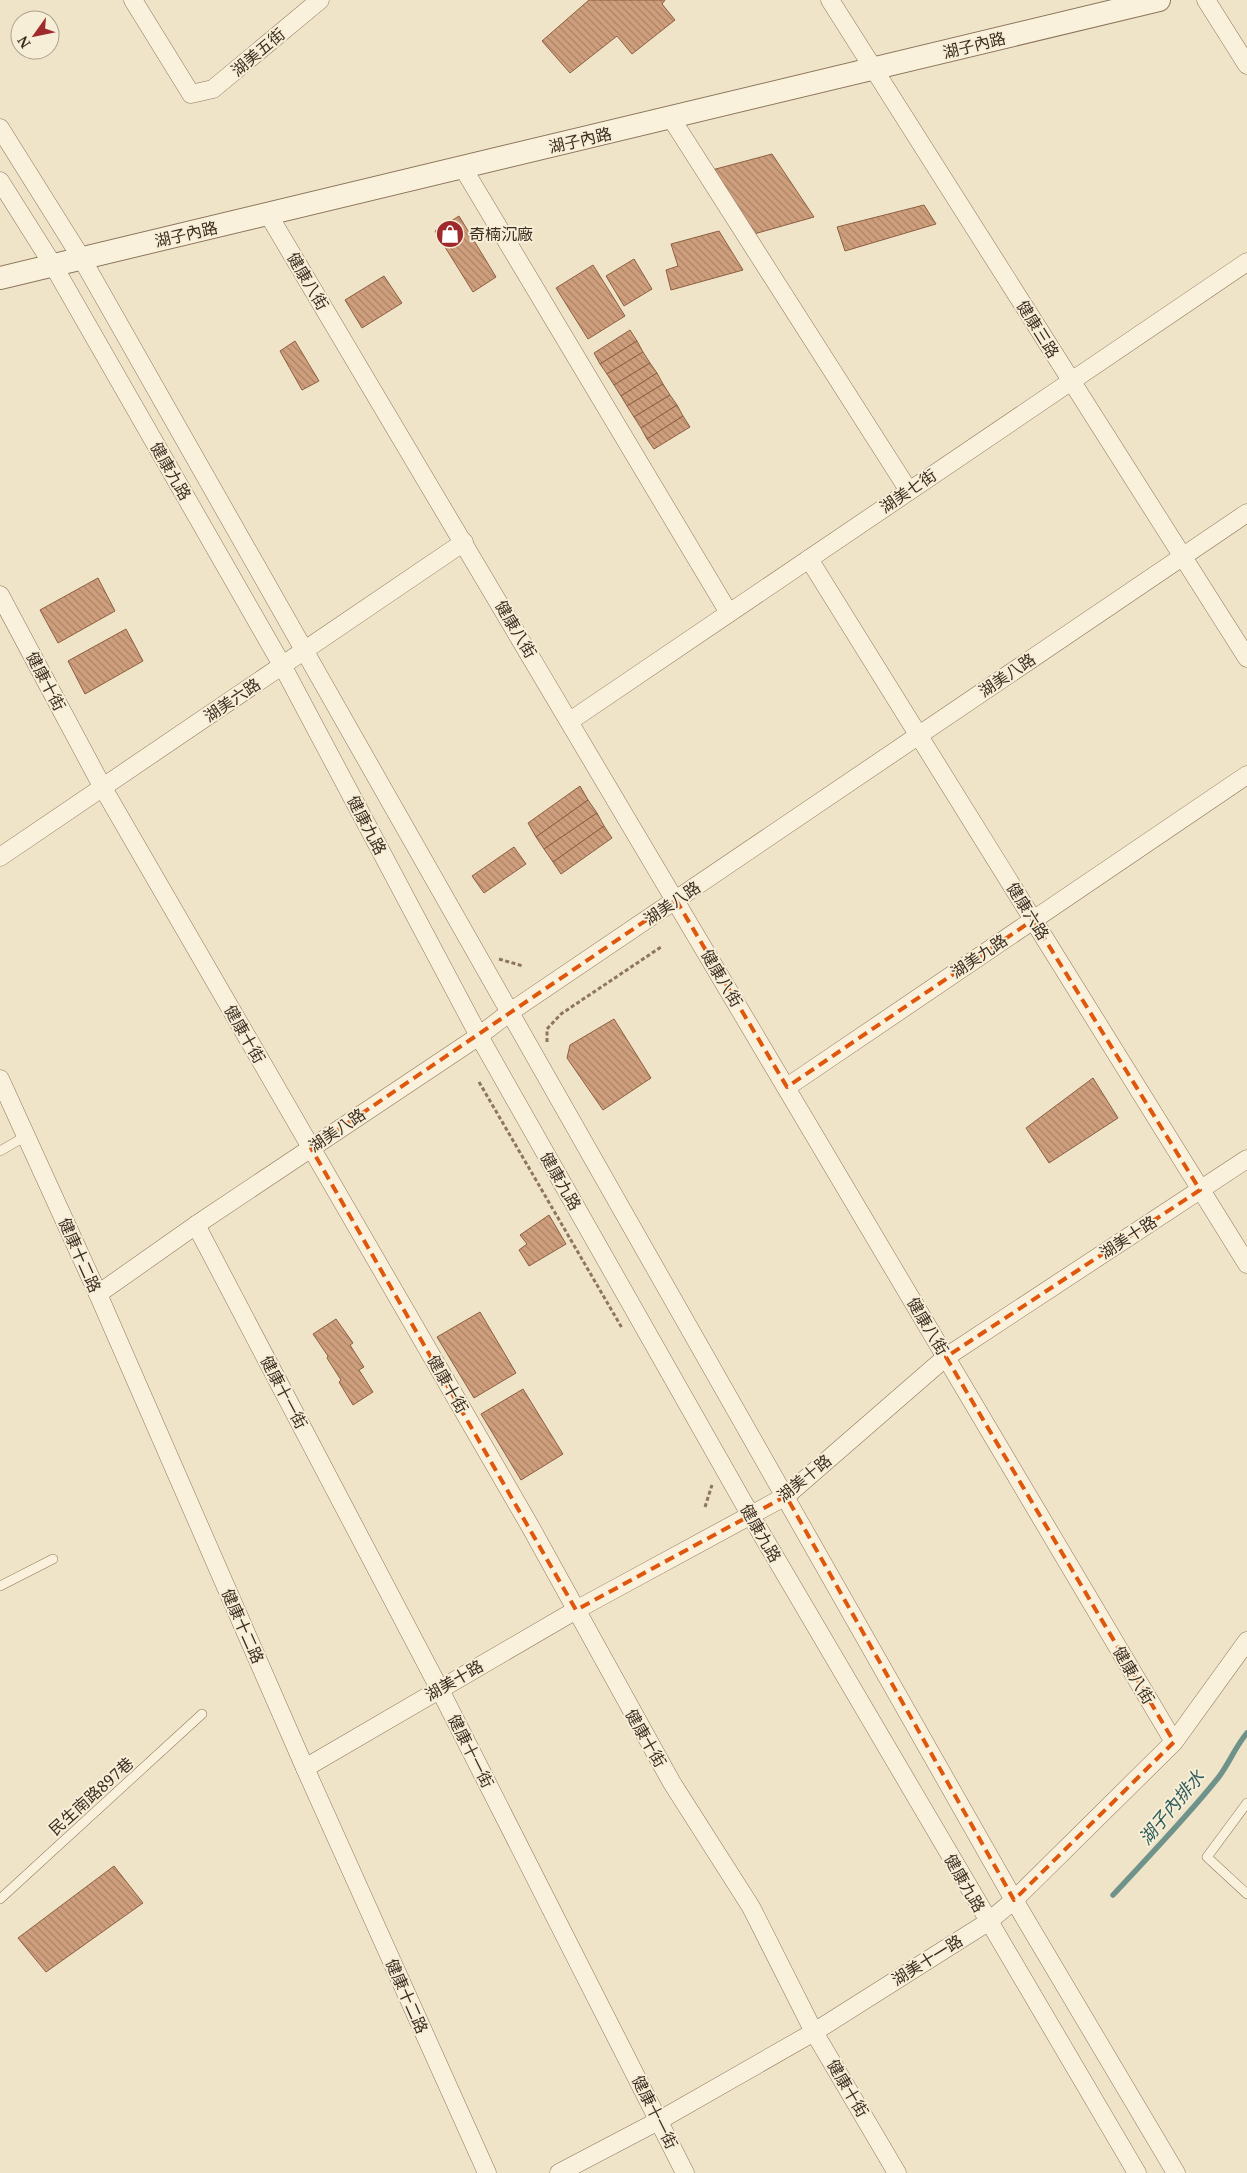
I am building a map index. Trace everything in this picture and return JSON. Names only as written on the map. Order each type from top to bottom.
[{"type":"street","name":"湖美五街","points":[[133,0],[191,94],[213,90],[320,0]]},
{"type":"street","name":"健康三路","points":[[830,0],[1247,658]]},
{"type":"street","name":"湖子內路","points":[[0,278],[874,70],[1159,0]]},
{"type":"street","points":[[1206,0],[1247,64]]},
{"type":"street","points":[[671,118],[909,491]]},
{"type":"street","points":[[0,128],[82,258],[1014,1900],[1176,2173]]},
{"type":"street","points":[[463,168],[729,613]]},
{"type":"street","name":"健康九路","points":[[0,181],[53,265],[282,665],[479,1036],[751,1516],[1137,2173]]},
{"type":"street","name":"健康八街","points":[[268,214],[1174,1742]]},
{"type":"street","name":"湖美七街","points":[[570,721],[1247,262]]},
{"type":"street","name":"湖美八路","points":[[98,1294],[196,1225],[479,1036],[510,1012],[1247,513]]},
{"type":"street","name":"湖美六路","points":[[0,857],[464,542]]},
{"type":"street","name":"健康六路","points":[[809,558],[1247,1264]]},
{"type":"street","name":"健康十街","points":[[0,595],[102,788],[576,1610],[672,1783],[751,1907],[814,2032],[897,2173]]},
{"type":"street","name":"湖美九路","points":[[786,1088],[1247,775]]},
{"type":"street","name":"健康十二路","points":[[0,1079],[98,1294],[305,1768],[487,2173]]},
{"type":"street","name":"湖美十路","points":[[305,1768],[439,1688],[576,1610],[786,1496],[946,1357],[1247,1159]]},
{"type":"street","name":"健康十一街","points":[[196,1225],[439,1688],[660,2120],[685,2173]]},
{"type":"street","name":"湖美十一路","points":[[559,2173],[660,2120],[814,2032],[988,1922],[1014,1900],[1174,1742],[1247,1641]]},
{"type":"lane","points":[[0,1151],[26,1136]]},
{"type":"lane","points":[[0,1586],[53,1559]]},
{"type":"lane","name":"民生南路897巷","points":[[0,1900],[202,1714]]},
{"type":"lane","points":[[1247,1803],[1207,1857],[1247,1894]]},
{"type":"path","points":[[549,1046],[547,1028],[561,1014],[661,947]]},
{"type":"path","points":[[479,1082],[623,1330]]},
{"type":"path","points":[[705,1507],[713,1484]]},
{"type":"highlighted area","points":[[676,900],[787,1087],[1033,920],[1200,1190],[946,1357],[1174,1742],[1014,1900],[786,1496],[576,1610],[311,1148]]},
{"type":"building","points":[[589,0],[665,0],[662,4],[675,20],[632,54],[617,36],[570,73],[542,41]]},
{"type":"building","points":[[772,154],[814,217],[754,234],[712,170]]},
{"type":"building","points":[[924,205],[936,224],[845,251],[837,227]]},
{"type":"building","points":[[459,216],[496,277],[473,292],[435,231]]},
{"type":"building","points":[[719,231],[743,270],[671,290],[666,270],[678,266],[671,244]]},
{"type":"building","points":[[634,259],[652,289],[624,306],[606,276]]},
{"type":"building","points":[[593,265],[625,316],[588,339],[556,288]]},
{"type":"building","points":[[384,276],[402,303],[362,328],[345,300]]},
{"type":"building","points":[[630,330],[637,341],[600,364],[594,353]]},
{"type":"building","points":[[295,341],[319,381],[302,390],[280,351]]},
{"type":"building","points":[[637,341],[643,352],[607,374],[600,364]]},
{"type":"building","points":[[643,352],[650,363],[614,385],[607,374]]},
{"type":"building","points":[[650,363],[657,373],[621,396],[614,385]]},
{"type":"building","points":[[657,373],[663,384],[627,406],[621,396]]},
{"type":"building","points":[[663,384],[670,395],[634,417],[627,406]]},
{"type":"building","points":[[670,395],[677,405],[641,428],[634,417]]},
{"type":"building","points":[[677,405],[683,416],[647,439],[641,428]]},
{"type":"building","points":[[683,416],[690,427],[654,449],[647,439]]},
{"type":"building","points":[[98,578],[115,611],[58,643],[40,610]]},
{"type":"building","points":[[126,629],[143,661],[85,694],[68,661]]},
{"type":"building","points":[[580,786],[588,800],[536,837],[528,823]]},
{"type":"building","points":[[588,800],[597,813],[544,849],[536,837]]},
{"type":"building","points":[[597,813],[604,826],[553,862],[544,849]]},
{"type":"building","points":[[604,826],[612,838],[561,874],[553,862]]},
{"type":"building","points":[[514,847],[526,864],[484,893],[472,876]]},
{"type":"building","points":[[614,1019],[651,1078],[603,1110],[567,1058],[570,1045]]},
{"type":"building","points":[[1093,1078],[1118,1118],[1049,1163],[1026,1128]]},
{"type":"building","points":[[549,1215],[566,1244],[529,1266],[519,1250],[527,1244],[520,1235]]},
{"type":"building","points":[[480,1312],[516,1373],[474,1398],[437,1337]]},
{"type":"building","points":[[336,1319],[353,1343],[350,1345],[364,1367],[359,1370],[373,1392],[353,1405],[339,1382],[341,1380],[327,1358],[328,1356],[313,1334]]},
{"type":"building","points":[[523,1389],[563,1454],[521,1480],[481,1414]]},
{"type":"building","points":[[114,1866],[143,1903],[46,1972],[18,1938]]},
{"type":"waterway","name":"湖子內排水","points":[[1113,1895],[1166,1838],[1222,1773],[1247,1733]]},
{"type":"place","name":"奇楠沉廠","points":[[450,234]]}]
